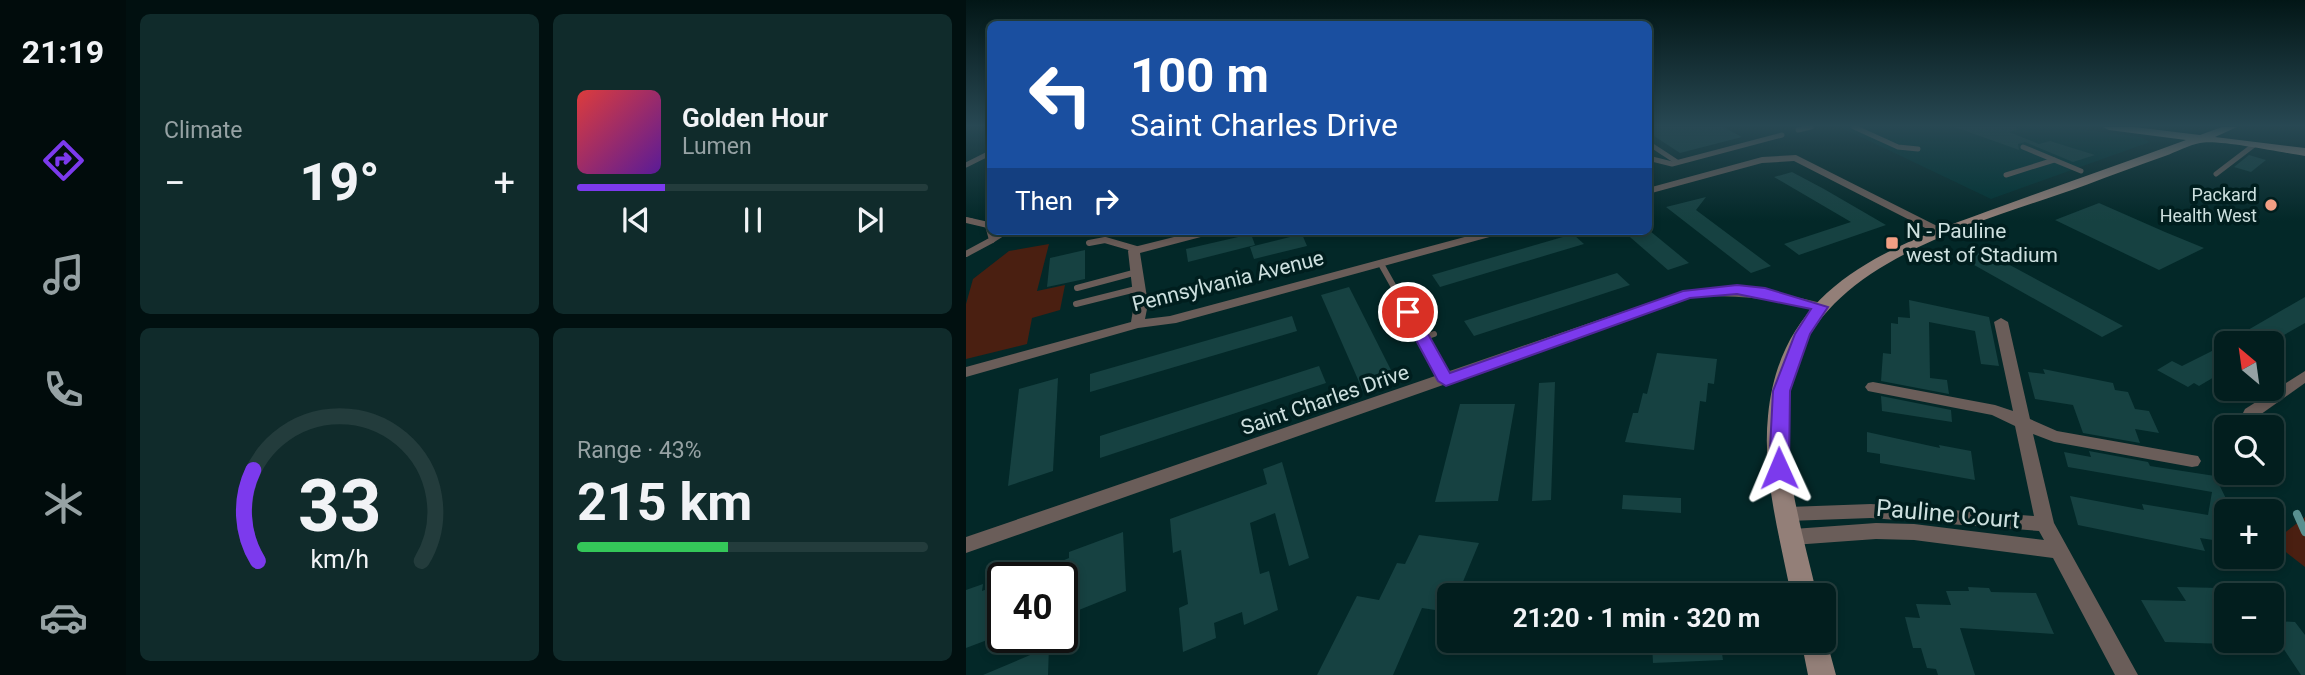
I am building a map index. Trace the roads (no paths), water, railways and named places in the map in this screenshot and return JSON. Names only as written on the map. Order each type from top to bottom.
[{"type":"street","points":[[1652,190],[1762,160],[1779,158]]},
{"type":"street","points":[[1788,158],[1806,162],[1943,233]]},
{"type":"street","points":[[1802,583],[1779,468],[1781,391],[1802,334],[1820,307],[1876,263],[1943,233],[2147,158]]},
{"type":"street","points":[[1137,324],[1140,317],[1140,288],[1133,251],[1195,235]]},
{"type":"street","name":"Pennsylvania Avenue","points":[[966,372],[1137,324],[1171,320],[1486,235]]},
{"type":"street","name":"Saint Charles Drive","points":[[966,545],[1446,381],[1688,294],[1737,289],[1820,307]]},
{"type":"street","name":"Pauline Court","points":[[2001,322],[2045,524],[2127,675]]},
{"type":"street","points":[[2251,413],[2302,381]]},
{"type":"street","points":[[1873,387],[1995,410],[2054,436],[2192,461]]},
{"type":"street","name":"Pauline Court","points":[[1788,514],[1871,510],[2045,524]]},
{"type":"street","name":"Pauline Court","points":[[1793,537],[1876,531],[1914,532],[2057,550]]},
{"type":"street","points":[[1817,653],[1822,675]]},
{"type":"lane","points":[[1672,158],[1677,162]]},
{"type":"lane","points":[[1652,159],[1677,162],[1691,158]]},
{"type":"lane","points":[[2050,158],[2081,171]]},
{"type":"lane","points":[[2216,174],[2236,158]]},
{"type":"lane","points":[[2006,175],[2054,160]]},
{"type":"lane","points":[[966,220],[987,225]]},
{"type":"lane","points":[[991,235],[992,240]]},
{"type":"lane","points":[[966,254],[1000,235]]},
{"type":"lane","points":[[1089,243],[1105,240],[1136,249]]},
{"type":"lane","points":[[1381,264],[1446,381]]},
{"type":"lane","points":[[1077,288],[1138,272]]},
{"type":"lane","points":[[1076,304],[1140,288]]},
{"type":"lane","points":[[1421,334],[1432,331]]},
{"type":"waterway","points":[[2297,514],[2305,532]]},
{"type":"place","name":"Packard Health West","points":[[2271,205]]},
{"type":"place","name":"N - Pauline west of Stadium","points":[[1892,243]]}]
